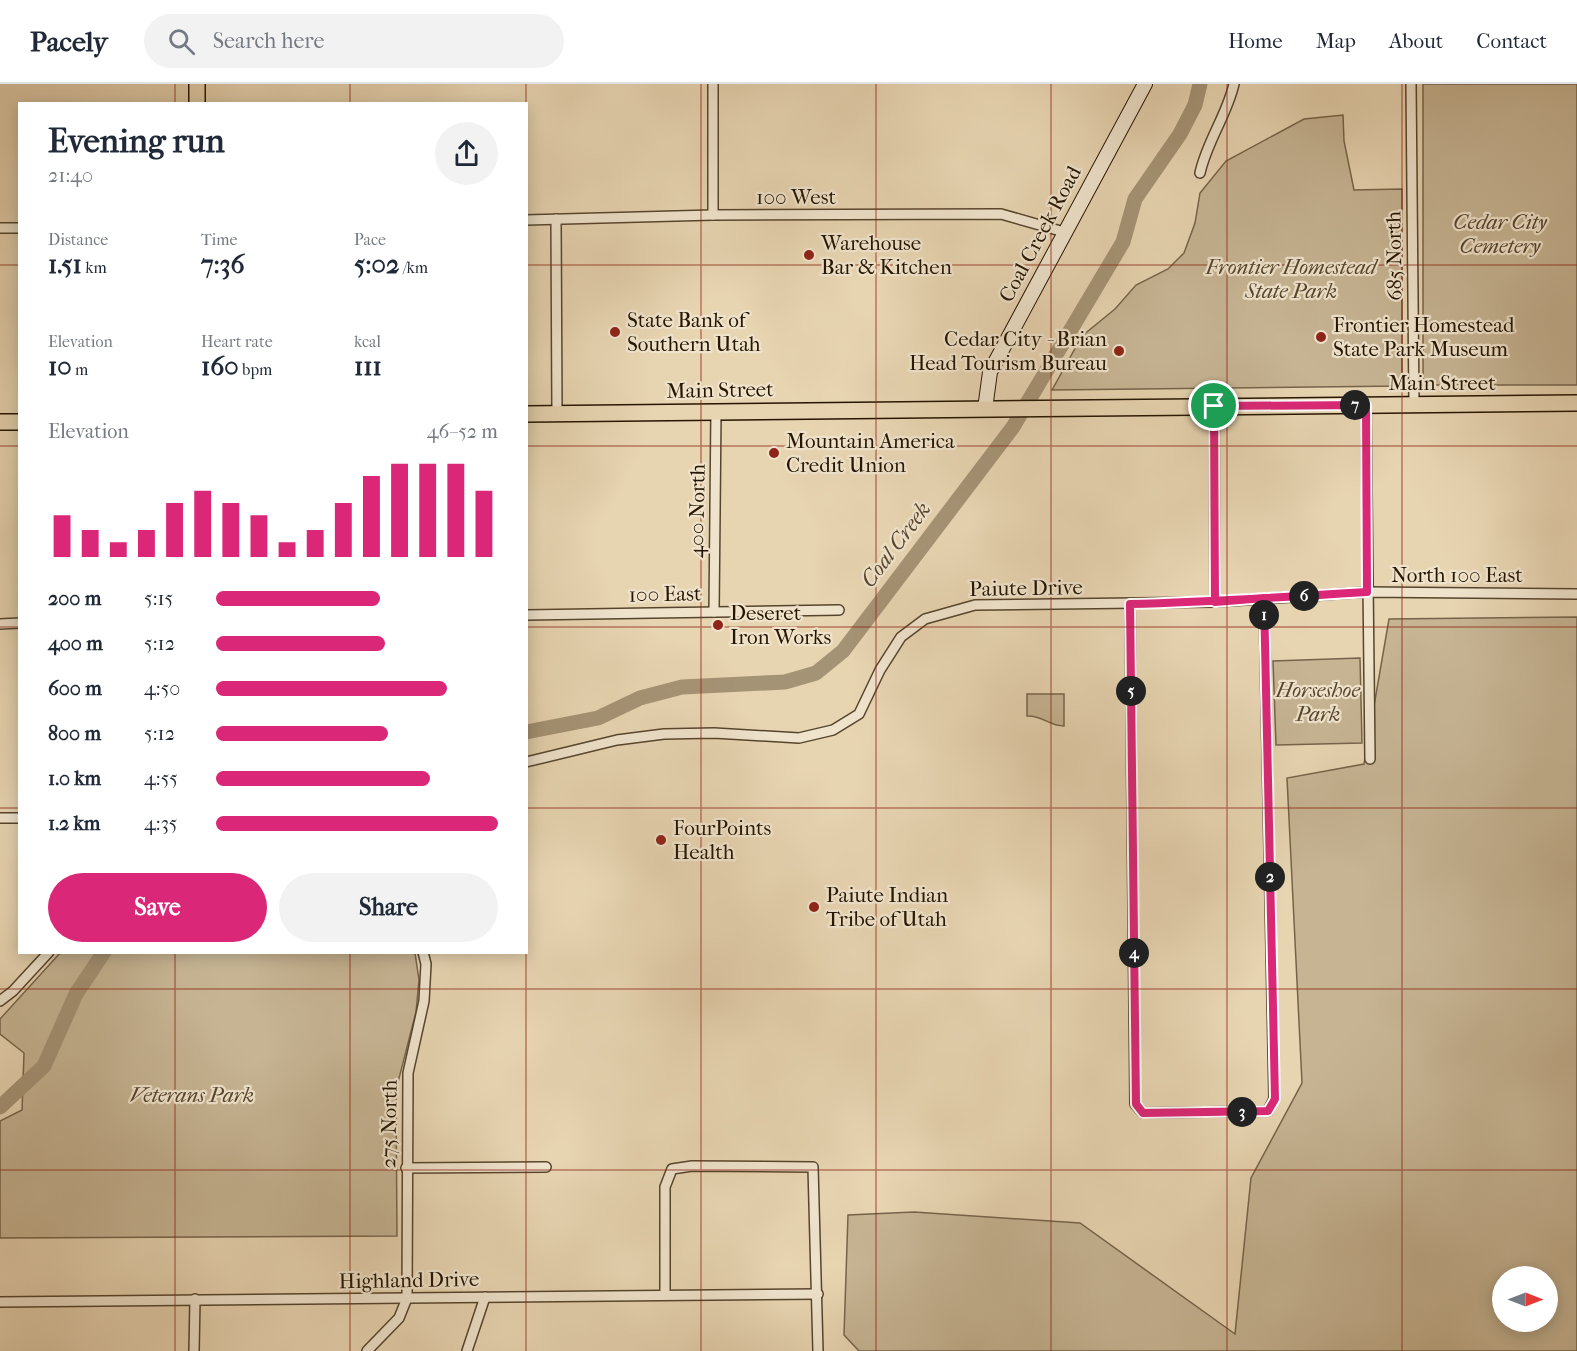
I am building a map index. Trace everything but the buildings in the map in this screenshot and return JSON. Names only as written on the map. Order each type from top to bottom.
[{"type":"main road","points":[[197,84],[197,102]]},
{"type":"main road","name":"Coal Creek Road","points":[[986,409],[990,372],[1145,84]]},
{"type":"main road","name":"Main Street","points":[[528,414],[1577,403]]},
{"type":"main road","points":[[0,422],[18,422]]},
{"type":"street","points":[[713,84],[713,215]]},
{"type":"street","points":[[1200,173],[1206,149],[1229,104],[1234,84]]},
{"type":"street","name":"685 North","points":[[1412,84],[1414,404]]},
{"type":"street","name":"100 West","points":[[528,220],[713,215],[1002,214],[1064,232]]},
{"type":"street","points":[[556,219],[557,413]]},
{"type":"street","points":[[0,228],[18,228]]},
{"type":"street","points":[[1366,405],[1370,759]]},
{"type":"street","points":[[1214,406],[1215,602]]},
{"type":"street","name":"400 North","points":[[714,612],[716,411]]},
{"type":"street","name":"North 100 East","points":[[1264,598],[1367,592],[1577,594]]},
{"type":"street","points":[[1130,604],[1136,1104],[1143,1113],[1268,1111],[1275,1099],[1264,598]]},
{"type":"street","name":"Paiute Drive","points":[[528,762],[617,740],[664,734],[799,738],[833,730],[859,714],[880,670],[901,637],[926,619],[975,605],[1215,602],[1264,598]]},
{"type":"street","name":"100 East","points":[[528,615],[839,610]]},
{"type":"street","points":[[0,624],[18,623]]},
{"type":"street","points":[[0,818],[18,818]]},
{"type":"street","points":[[0,1001],[13,991],[47,954]]},
{"type":"street","name":"275 North","points":[[407,1298],[408,1073],[424,1001],[426,964],[424,954]]},
{"type":"street","points":[[665,1295],[665,1187],[672,1169],[692,1166],[813,1167],[818,1351]]},
{"type":"street","points":[[406,1167],[546,1167]]},
{"type":"street","name":"Highland Drive","points":[[0,1302],[818,1294]]},
{"type":"street","points":[[467,1351],[485,1297]]},
{"type":"street","points":[[367,1351],[399,1318],[407,1298]]},
{"type":"street","points":[[194,1351],[195,1299]]},
{"type":"green space","name":"Cedar City Cemetery","points":[[1423,84],[1577,84],[1577,385],[1423,385]]},
{"type":"green space","name":"Frontier Homestead State Park","points":[[1343,115],[1344,141],[1354,190],[1402,189],[1402,386],[1052,390],[1082,336],[1115,309],[1136,285],[1168,269],[1184,253],[1195,223],[1200,193],[1226,161],[1304,119]]},
{"type":"green space","points":[[1577,617],[1577,1351],[859,1351],[844,1335],[848,1215],[914,1212],[1080,1223],[1235,1334],[1251,1178],[1302,1083],[1287,778],[1364,764],[1389,619]]},
{"type":"green space","name":"Horseshoe Park","points":[[1360,658],[1362,743],[1276,745],[1273,661]]},
{"type":"green space","points":[[1027,694],[1064,694],[1064,726],[1027,716]]},
{"type":"green space","name":"Veterans Park","points":[[59,954],[415,954],[419,980],[416,1012],[396,1090],[397,1236],[0,1238],[0,1121],[22,1110],[24,1053],[0,1034],[0,1019]]},
{"type":"waterway","name":"Coal Creek","points":[[528,732],[598,718],[640,698],[682,687],[785,682],[816,673],[843,651],[1013,427],[1123,242],[1135,199],[1180,134],[1195,105],[1200,84]]},
{"type":"waterway","name":"Coal Creek","points":[[0,1107],[44,1066],[76,994],[103,954]]},
{"type":"place","name":"Warehouse Bar & Kitchen","points":[[809,255]]},
{"type":"place","name":"State Bank of Southern Utah","points":[[615,332]]},
{"type":"place","name":"Frontier Homestead State Park Museum","points":[[1321,337]]},
{"type":"place","name":"Cedar City - Brian Head Tourism Bureau","points":[[1119,351]]},
{"type":"place","name":"Mountain America Credit Union","points":[[774,453]]},
{"type":"place","name":"Deseret Iron Works","points":[[718,625]]},
{"type":"place","name":"FourPoints Health","points":[[661,840]]},
{"type":"place","name":"Paiute Indian Tribe of Utah","points":[[814,907]]},
{"type":"route","points":[[1214,406],[1215,602],[1264,598],[1275,1099],[1268,1111],[1143,1113],[1136,1104],[1130,604],[1215,602],[1264,598],[1367,592],[1366,405],[1214,406]]}]
